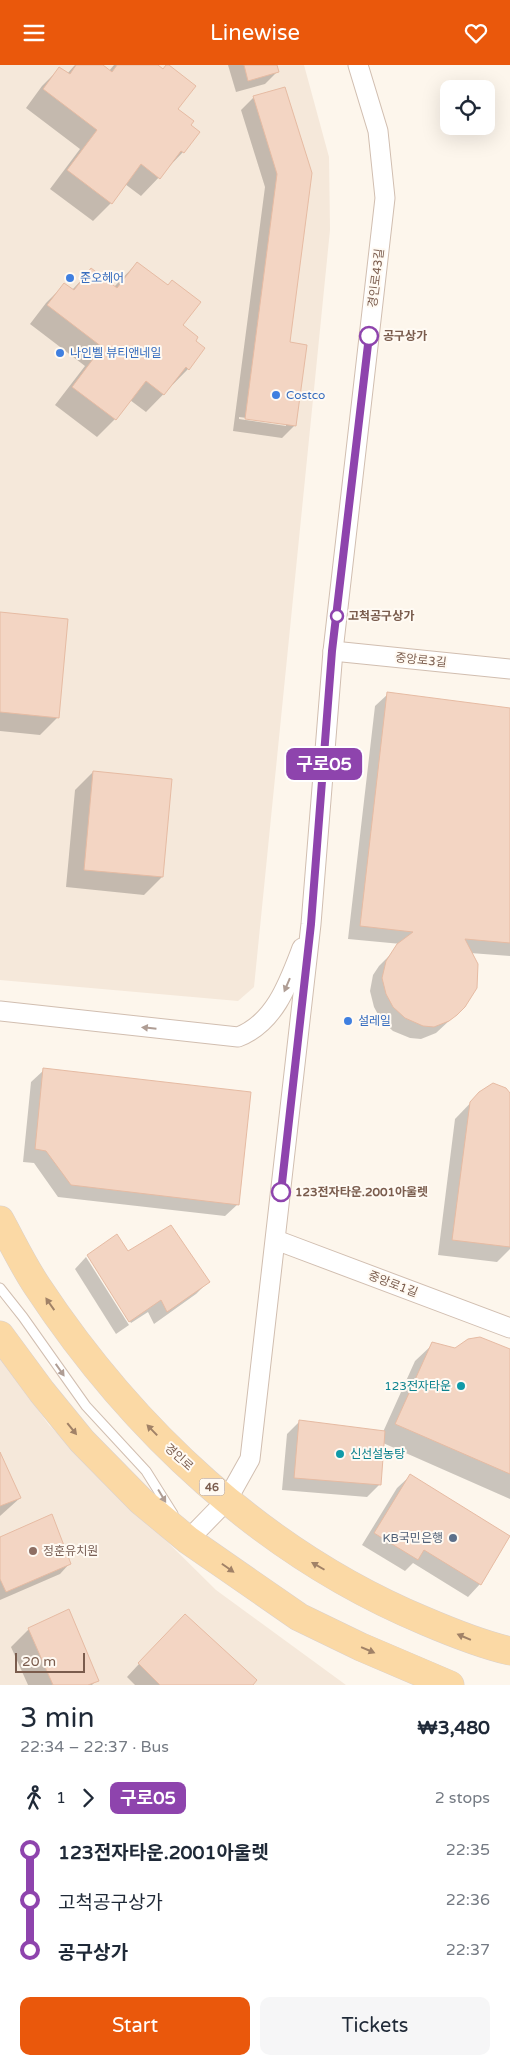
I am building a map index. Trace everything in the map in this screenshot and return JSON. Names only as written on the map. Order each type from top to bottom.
[{"type":"main road","name":"경인로","points":[[0,1220],[36,1285],[126,1404],[166,1445],[227,1500],[305,1559],[382,1603],[482,1645],[510,1651]]},
{"type":"main road","points":[[0,1335],[42,1392],[82,1441],[141,1501],[188,1540],[299,1617],[361,1647],[450,1685]]},
{"type":"street","name":"경인로43길","points":[[188,1540],[227,1500],[250,1459],[276,1240],[311,924],[332,651],[385,198],[378,131],[358,65]]},
{"type":"street","name":"중앙로3길","points":[[332,651],[510,669]]},
{"type":"street","points":[[0,1011],[238,1037],[251,1032],[270,1013],[285,991],[311,924]]},
{"type":"street","name":"중앙로1길","points":[[276,1240],[510,1328]]},
{"type":"lane","points":[[0,1288],[23,1317],[86,1406],[146,1471],[188,1540]]},
{"type":"shaded area","points":[[0,65],[304,65],[329,157],[330,230],[254,987],[238,1001],[0,980]]},
{"type":"shaded area","points":[[0,1358],[49,1425],[216,1590],[346,1685],[0,1685]]},
{"type":"building","points":[[76,65],[103,65],[112,72],[117,65],[158,65],[163,69],[166,65],[169,65],[196,86],[178,109],[194,121],[191,125],[200,132],[184,153],[181,151],[160,179],[141,164],[112,204],[67,170],[97,130],[43,89],[59,67],[70,74]]},
{"type":"building","points":[[244,65],[277,65],[279,72],[248,81]]},
{"type":"building","points":[[285,87],[312,173],[290,342],[307,345],[296,426],[245,419],[277,174],[253,96]]},
{"type":"building","points":[[137,262],[168,285],[172,280],[201,302],[183,325],[198,337],[196,341],[205,348],[189,370],[186,367],[164,395],[146,381],[116,420],[72,387],[102,347],[47,305],[64,283],[74,290],[91,268],[117,288]]},
{"type":"building","points":[[0,612],[68,619],[59,718],[0,712]]},
{"type":"building","points":[[387,692],[510,708],[510,943],[465,939],[478,964],[477,988],[465,1007],[457,1015],[449,1021],[434,1027],[423,1026],[405,1018],[393,1007],[386,994],[382,978],[386,961],[397,944],[413,932],[360,926]]},
{"type":"building","points":[[93,771],[172,779],[163,877],[84,870]]},
{"type":"building","points":[[43,1068],[251,1092],[239,1205],[71,1185],[46,1151],[35,1149]]},
{"type":"building","points":[[493,1083],[506,1088],[510,1093],[510,1247],[452,1240],[470,1102],[479,1092]]},
{"type":"building","points":[[171,1225],[210,1282],[167,1312],[161,1300],[129,1322],[87,1255],[117,1234],[128,1251]]},
{"type":"building","name":"123전자타운","points":[[480,1337],[510,1349],[510,1474],[395,1424],[432,1342],[455,1348],[468,1339]]},
{"type":"building","name":"신선설농탕","points":[[299,1420],[385,1431],[381,1485],[294,1478]]},
{"type":"building","points":[[0,1452],[21,1498],[0,1506]]},
{"type":"building","points":[[410,1474],[510,1536],[481,1585],[424,1550],[418,1560],[374,1533]]},
{"type":"building","name":"정훈유치원","points":[[52,1514],[71,1564],[6,1592],[0,1579],[0,1537]]},
{"type":"building","points":[[69,1609],[99,1681],[88,1685],[53,1685],[28,1628]]},
{"type":"building","points":[[185,1614],[257,1680],[253,1685],[160,1685],[138,1663]]},
{"type":"bus line","name":"구로05","points":[[281,1192],[311,924],[332,651],[369,336]]},
{"type":"place","name":"준오헤어","points":[[70,278]]},
{"type":"place","name":"공구상가","points":[[369,336]]},
{"type":"place","name":"나인벨 뷰티앤네일","points":[[60,353]]},
{"type":"place","name":"Costco","points":[[276,395]]},
{"type":"place","name":"고척공구상가","points":[[337,616]]},
{"type":"place","name":"설레일","points":[[348,1021]]},
{"type":"place","name":"123전자타운.2001아울렛","points":[[281,1192]]},
{"type":"place","name":"123전자타운","points":[[461,1386]]},
{"type":"place","name":"신선설농탕","points":[[340,1454]]},
{"type":"place","name":"KB국민은행","points":[[453,1538]]},
{"type":"place","name":"정훈유치원","points":[[33,1551]]}]
